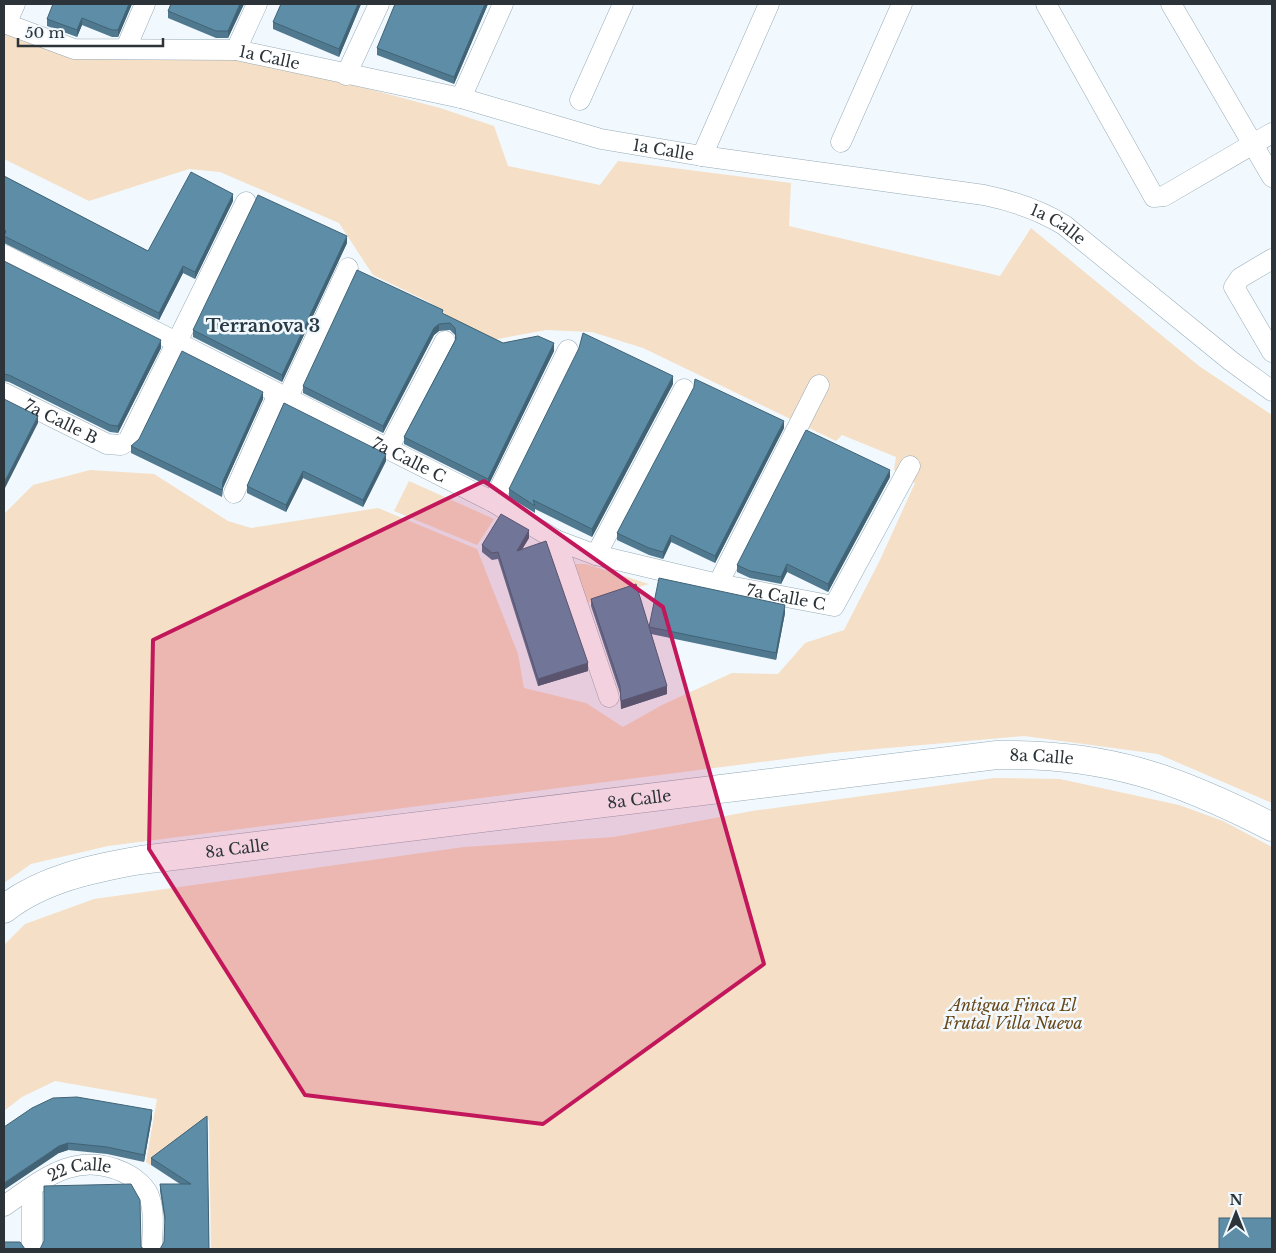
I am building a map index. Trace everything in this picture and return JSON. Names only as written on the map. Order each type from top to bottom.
[{"type":"main road","name":"8a Calle","points":[[4,909],[28,894],[74,875],[141,860],[997,755],[1078,758],[1121,766],[1168,780],[1202,793],[1272,827]]},
{"type":"street","points":[[5,24],[15,4]]},
{"type":"street","points":[[126,48],[145,4]]},
{"type":"street","points":[[236,50],[257,4]]},
{"type":"street","points":[[346,75],[379,4]]},
{"type":"street","points":[[461,98],[503,4]]},
{"type":"street","points":[[580,100],[623,4]]},
{"type":"street","points":[[702,156],[769,4]]},
{"type":"street","points":[[841,142],[902,4]]},
{"type":"street","points":[[1046,4],[1154,197],[1164,196],[1272,132]]},
{"type":"street","points":[[1171,4],[1272,177]]},
{"type":"street","name":"1a Calle","points":[[5,24],[74,49],[236,50],[461,98],[600,139],[702,156],[984,194],[1030,207],[1064,225],[1096,249],[1231,361],[1272,391]]},
{"type":"street","points":[[177,344],[246,202]]},
{"type":"street","name":"7a Calle C","points":[[4,255],[493,502],[556,540],[596,555],[718,584],[834,606],[910,466]]},
{"type":"street","points":[[1272,259],[1240,278],[1234,287],[1272,352]]},
{"type":"street","points":[[234,493],[348,268]]},
{"type":"street","points":[[388,448],[445,341]]},
{"type":"street","name":"7a Calle B","points":[[4,393],[103,442],[121,445],[134,432],[177,344]]},
{"type":"street","points":[[493,502],[568,350]]},
{"type":"street","points":[[718,584],[819,385]]},
{"type":"street","points":[[596,555],[684,389]]},
{"type":"street","points":[[556,540],[609,697]]},
{"type":"street","name":"22 Calle","points":[[4,1206],[32,1187],[70,1166],[90,1165],[111,1168],[131,1176],[143,1186],[151,1200],[152,1249]]},
{"type":"street","points":[[32,1187],[32,1249]]},
{"type":"highlighted area","points":[[484,481],[663,607],[764,964],[543,1124],[305,1095],[149,849],[153,640]]},
{"type":"green space","points":[[4,28],[32,42],[221,53],[290,68],[440,108],[494,126],[508,166],[600,185],[618,161],[791,183],[789,226],[1000,276],[1031,228],[1199,366],[1272,415],[1272,803],[1158,754],[1024,736],[831,753],[108,846],[31,864],[4,883],[4,514],[33,485],[90,470],[154,474],[228,521],[251,528],[378,508],[477,549],[518,654],[524,688],[586,703],[623,727],[662,705],[732,673],[778,674],[805,643],[844,630],[880,560],[915,483],[894,470],[896,457],[842,435],[836,441],[643,348],[592,332],[546,330],[492,340],[450,324],[447,315],[429,302],[373,275],[339,223],[220,172],[189,169],[89,201],[4,159]]},
{"type":"green space","points":[[409,481],[494,519],[477,545],[394,511]]},
{"type":"green space","points":[[576,564],[586,564],[649,584],[587,603],[574,566]]},
{"type":"green space","name":"Antigua Finca El Frutal Villa Nueva","points":[[994,778],[1060,779],[1179,805],[1223,821],[1272,847],[1272,1249],[211,1249],[209,1120],[150,1165],[146,1162],[157,1099],[55,1081],[22,1097],[4,1111],[4,945],[25,924],[94,899],[464,847],[614,837],[752,811]]},
{"type":"building","points":[[53,4],[129,4],[118,30],[112,30],[82,18],[77,30],[47,19]]},
{"type":"building","points":[[171,4],[240,4],[228,31],[216,31],[168,11]]},
{"type":"building","points":[[281,4],[358,4],[339,49],[273,22]]},
{"type":"building","points":[[395,4],[485,4],[454,77],[377,48]]},
{"type":"building","points":[[191,172],[233,194],[195,272],[183,266],[159,313],[4,236],[6,231],[4,230],[4,176],[148,251]]},
{"type":"building","points":[[258,195],[347,236],[282,375],[193,330]]},
{"type":"building","points":[[4,261],[161,340],[118,426],[110,425],[4,374]]},
{"type":"building","points":[[357,270],[443,310],[442,313],[503,343],[538,336],[554,343],[488,479],[404,437],[456,339],[455,328],[450,323],[439,324],[434,328],[383,426],[303,386]]},
{"type":"building","points":[[583,333],[673,376],[592,529],[533,500],[535,506],[509,489],[579,348]]},
{"type":"building","points":[[182,351],[263,392],[223,481],[222,490],[131,446],[139,439]]},
{"type":"building","points":[[695,379],[784,421],[715,556],[671,535],[663,552],[649,548],[617,533],[694,387]]},
{"type":"building","points":[[4,399],[38,416],[4,483]]},
{"type":"building","points":[[284,403],[386,454],[363,500],[303,471],[286,505],[247,486]]},
{"type":"building","points":[[806,430],[890,470],[828,584],[787,564],[781,577],[750,571],[737,565]]},
{"type":"building","points":[[501,514],[529,530],[517,551],[546,541],[588,663],[538,679],[498,552],[492,553],[482,545]]},
{"type":"building","points":[[659,578],[785,605],[776,653],[649,627]]},
{"type":"building","points":[[636,584],[667,686],[621,701],[620,686],[591,599]]},
{"type":"building","points":[[77,1097],[152,1110],[144,1155],[107,1147],[68,1143],[59,1146],[4,1183],[4,1127],[32,1108],[53,1098]]},
{"type":"building","points":[[207,1116],[209,1249],[160,1249],[164,1242],[165,1217],[160,1184],[191,1184],[151,1158]]},
{"type":"building","points":[[131,1184],[140,1200],[141,1247],[144,1249],[40,1249],[44,1241],[44,1186]]},
{"type":"building","points":[[1219,1218],[1272,1218],[1272,1249],[1219,1249]]},
{"type":"building","points":[[4,1242],[20,1242],[25,1249],[4,1249]]},
{"type":"district","name":"Terranova 3","points":[[263,326]]}]
